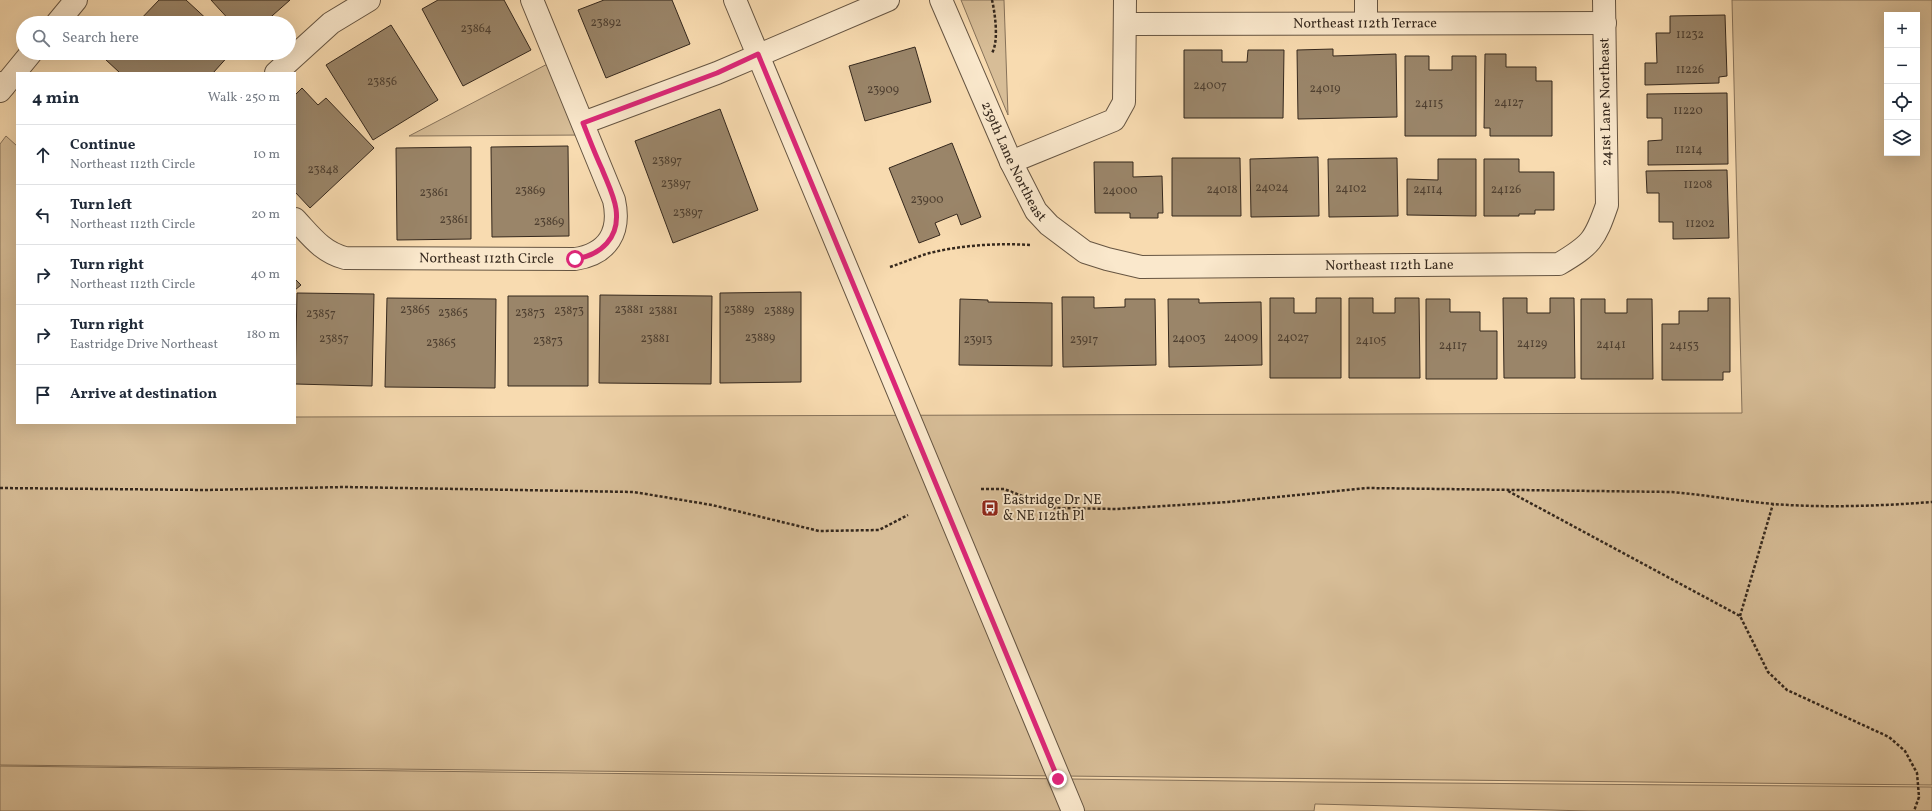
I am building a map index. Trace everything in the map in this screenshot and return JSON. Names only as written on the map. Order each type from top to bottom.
[{"type":"street","points":[[63,16],[76,0]]},
{"type":"street","points":[[296,55],[331,23],[369,0]]},
{"type":"street","name":"Northeast 112th Circle","points":[[296,220],[331,254],[345,258],[575,259],[589,257],[610,241],[614,231],[616,210],[614,200],[532,0]]},
{"type":"street","points":[[736,0],[1073,811]]},
{"type":"street","points":[[583,123],[717,73],[758,54],[888,0]]},
{"type":"street","name":"239th Lane Northeast","points":[[941,0],[1010,162],[1036,211],[1049,226],[1086,252],[1107,259],[1141,267]]},
{"type":"street","points":[[1010,162],[1114,120],[1124,102],[1126,24],[1125,0]]},
{"type":"street","points":[[1366,0],[1366,23]]},
{"type":"street","name":"241st Lane Northeast","points":[[1604,0],[1607,205]]},
{"type":"street","name":"Northeast 112th Terrace","points":[[1126,24],[1605,23]]},
{"type":"street","points":[[1,87],[26,60]]},
{"type":"street","points":[[277,72],[290,60]]},
{"type":"street","name":"Northeast 112th Lane","points":[[1141,267],[1559,264],[1583,249],[1598,231],[1607,205]]},
{"type":"path","points":[[988,57],[994,50],[995,44],[992,0]]},
{"type":"path","points":[[890,267],[926,254],[950,249],[999,244],[1038,246]]},
{"type":"path","points":[[0,488],[206,490],[344,487],[634,492],[712,505],[819,531],[879,530],[908,515]]},
{"type":"path","points":[[981,488],[1004,488],[1054,508],[1116,509],[1228,502],[1366,488],[1672,492],[1773,504],[1880,506],[1932,502]]},
{"type":"path","points":[[1506,490],[1740,616],[1768,672],[1787,690],[1889,737],[1905,751],[1917,773],[1919,797],[1914,811]]},
{"type":"path","points":[[1740,616],[1773,504]]},
{"type":"shaded area","points":[[961,0],[1004,0],[1008,115]]},
{"type":"shaded area","points":[[1732,0],[1932,0],[1932,785],[0,765],[0,144],[6,136],[16,145],[16,424],[296,424],[296,417],[1742,413]]},
{"type":"shaded area","points":[[557,59],[588,135],[409,136]]},
{"type":"shaded area","points":[[0,766],[1318,782],[1932,787],[1932,811],[1588,811],[1315,804],[1314,811],[0,811]]},
{"type":"building","points":[[159,0],[186,0],[203,16],[144,16]]},
{"type":"building","points":[[211,0],[290,0],[272,16],[226,16]]},
{"type":"building","points":[[438,0],[504,0],[531,50],[463,86],[422,9]]},
{"type":"building","points":[[604,0],[672,0],[690,44],[606,78],[578,10]]},
{"type":"building","points":[[1725,15],[1727,76],[1719,77],[1719,83],[1645,85],[1645,63],[1657,63],[1656,33],[1670,33],[1670,16]]},
{"type":"building","points":[[391,25],[438,100],[373,140],[326,65]]},
{"type":"building","points":[[915,47],[931,102],[865,121],[849,66]]},
{"type":"building","points":[[1333,49],[1333,56],[1396,54],[1397,117],[1298,119],[1297,50]]},
{"type":"building","points":[[1184,50],[1222,50],[1222,62],[1247,62],[1248,50],[1284,50],[1283,118],[1184,118]]},
{"type":"building","points":[[1485,54],[1506,54],[1506,67],[1536,67],[1536,81],[1552,81],[1552,136],[1490,136],[1490,128],[1484,128]]},
{"type":"building","points":[[1405,56],[1429,56],[1429,70],[1452,70],[1452,56],[1476,56],[1476,136],[1405,136]]},
{"type":"building","points":[[106,60],[225,60],[214,72],[119,72]]},
{"type":"building","points":[[302,88],[318,105],[326,98],[374,148],[310,208],[296,193],[296,94]]},
{"type":"building","points":[[1727,93],[1728,164],[1648,165],[1648,141],[1662,140],[1662,118],[1647,118],[1647,94]]},
{"type":"building","points":[[720,109],[758,210],[673,243],[635,141]]},
{"type":"building","points":[[952,143],[981,217],[961,225],[957,214],[935,223],[940,235],[919,243],[889,168]]},
{"type":"building","points":[[568,146],[569,236],[492,237],[491,147]]},
{"type":"building","points":[[471,147],[471,239],[397,240],[396,148]]},
{"type":"building","points":[[1318,157],[1319,216],[1251,217],[1250,159]]},
{"type":"building","points":[[1172,158],[1240,158],[1241,216],[1172,216]]},
{"type":"building","points":[[1397,158],[1398,216],[1329,217],[1328,159]]},
{"type":"building","points":[[1438,159],[1476,159],[1476,216],[1407,215],[1407,179],[1438,180]]},
{"type":"building","points":[[1484,159],[1519,159],[1519,172],[1554,172],[1554,210],[1535,210],[1535,214],[1519,214],[1519,216],[1484,216]]},
{"type":"building","points":[[1094,162],[1133,162],[1133,177],[1162,176],[1163,213],[1158,213],[1158,218],[1130,218],[1130,213],[1095,213]]},
{"type":"building","points":[[1727,170],[1729,238],[1673,239],[1673,222],[1659,222],[1659,193],[1647,193],[1646,171]]},
{"type":"building","points":[[296,280],[301,285],[296,289]]},
{"type":"building","points":[[801,292],[801,382],[720,383],[720,293]]},
{"type":"building","points":[[297,293],[374,294],[372,386],[296,384]]},
{"type":"building","points":[[600,295],[712,296],[711,384],[599,383]]},
{"type":"building","points":[[508,296],[588,296],[588,386],[508,386]]},
{"type":"building","points":[[1062,297],[1094,297],[1094,308],[1125,307],[1125,299],[1155,299],[1156,365],[1063,367]]},
{"type":"building","points":[[387,298],[496,299],[495,388],[385,387]]},
{"type":"building","points":[[1270,298],[1294,298],[1294,313],[1316,313],[1316,298],[1341,298],[1341,378],[1270,378]]},
{"type":"building","points":[[1349,298],[1373,298],[1373,313],[1395,313],[1395,298],[1419,298],[1420,378],[1349,378]]},
{"type":"building","points":[[1503,298],[1527,298],[1527,313],[1550,313],[1550,298],[1574,298],[1575,378],[1504,378]]},
{"type":"building","points":[[1708,298],[1730,298],[1730,372],[1723,372],[1723,380],[1662,380],[1662,324],[1679,324],[1679,311],[1708,311]]},
{"type":"building","points":[[960,299],[988,300],[988,302],[1052,303],[1052,366],[959,365]]},
{"type":"building","points":[[1168,299],[1199,299],[1199,303],[1261,302],[1262,365],[1169,367]]},
{"type":"building","points":[[1426,299],[1450,299],[1450,312],[1480,312],[1480,331],[1497,331],[1497,379],[1426,379]]},
{"type":"building","points":[[1581,299],[1605,299],[1605,313],[1627,313],[1627,299],[1652,299],[1653,379],[1581,379]]},
{"type":"place","name":"Eastridge Dr NE & NE 112th Pl","points":[[990,508]]},
{"type":"route","points":[[575,259],[589,257],[610,241],[614,231],[616,219],[614,200],[583,123],[717,73],[758,54],[1058,779]]}]
